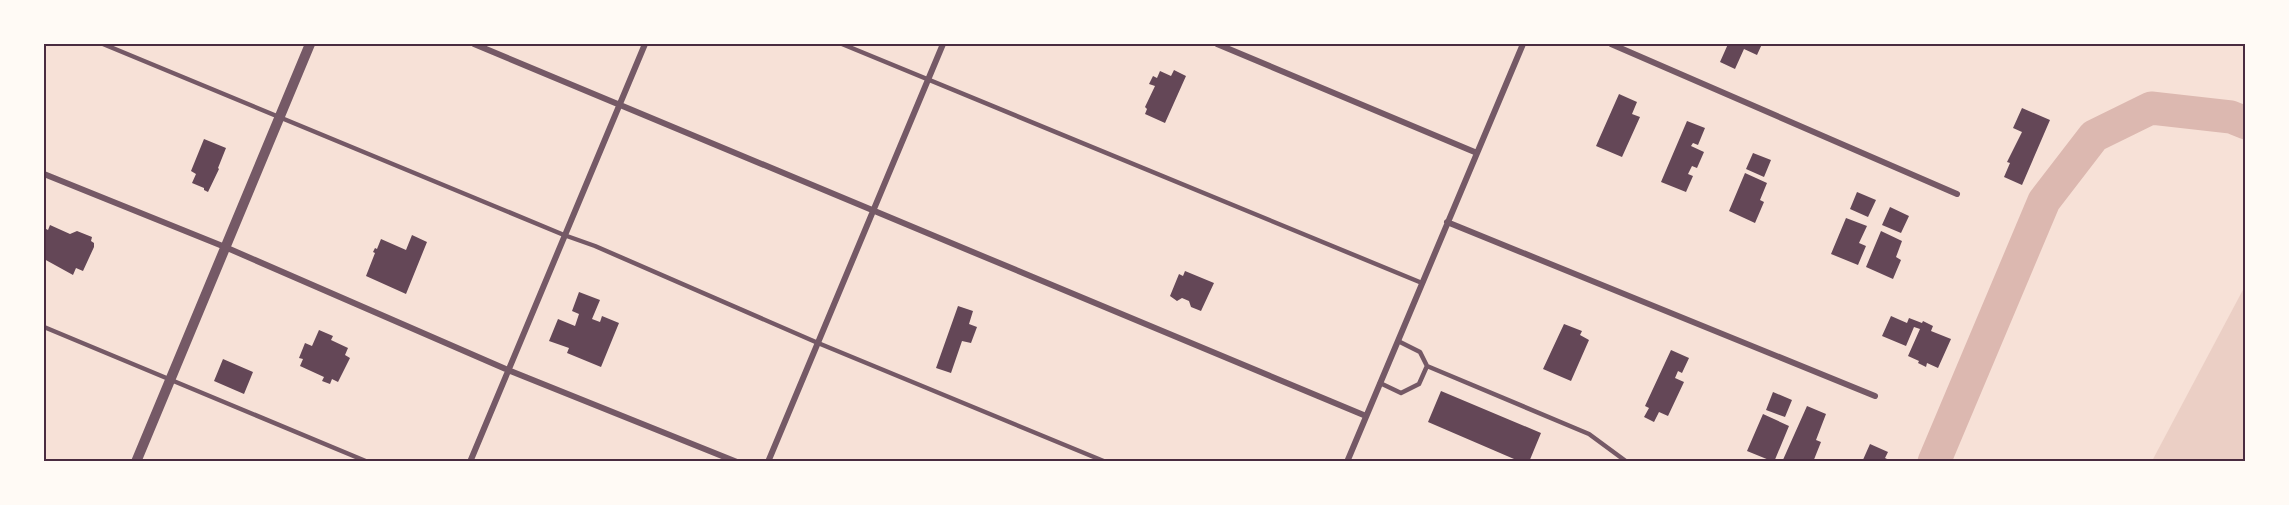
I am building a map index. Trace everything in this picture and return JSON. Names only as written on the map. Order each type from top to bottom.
[{"type":"street","points":[[136,462],[310,44]]},
{"type":"street","points":[[474,44],[1366,416]]},
{"type":"street","points":[[470,462],[645,44]]},
{"type":"street","points":[[768,462],[943,44]]},
{"type":"street","points":[[1217,44],[1477,153]]},
{"type":"street","points":[[1347,462],[1523,44]]},
{"type":"street","points":[[1611,44],[1957,194]]},
{"type":"street","points":[[44,174],[225,247],[508,370],[737,462]]},
{"type":"street","points":[[1447,222],[1875,396]]},
{"type":"lane","points":[[103,44],[564,235],[606,250],[818,343],[1106,462]]},
{"type":"lane","points":[[842,44],[1422,283]]},
{"type":"lane","points":[[44,327],[368,462]]},
{"type":"lane","points":[[1398,341],[1420,352],[1427,366],[1589,434],[1627,462]]},
{"type":"lane","points":[[1380,383],[1401,393],[1419,384],[1427,366]]},
{"type":"shaded area","points":[[2245,286],[2245,461],[2152,461]]},
{"type":"building","points":[[1728,44],[1762,44],[1757,55],[1744,49],[1735,69],[1720,62]]},
{"type":"building","points":[[1174,70],[1186,76],[1165,123],[1145,114],[1147,109],[1145,107],[1155,86],[1149,84],[1153,76],[1157,78],[1160,71],[1171,76]]},
{"type":"building","points":[[1619,94],[1637,102],[1632,114],[1640,117],[1622,157],[1596,146]]},
{"type":"building","points":[[2022,108],[2050,120],[2022,185],[2004,177],[2010,163],[2007,162],[2022,132],[2013,128]]},
{"type":"building","points":[[1687,121],[1705,128],[1698,145],[1693,143],[1691,146],[1704,152],[1697,168],[1692,166],[1688,174],[1693,176],[1686,192],[1661,182]]},
{"type":"building","points":[[204,139],[226,148],[208,192],[192,183],[196,174],[191,171]]},
{"type":"building","points":[[1753,153],[1771,160],[1764,177],[1746,169]]},
{"type":"building","points":[[1745,173],[1767,183],[1760,200],[1764,202],[1755,223],[1729,211]]},
{"type":"building","points":[[1857,192],[1876,200],[1868,217],[1850,209]]},
{"type":"building","points":[[1890,207],[1909,216],[1901,233],[1882,225]]},
{"type":"building","points":[[1846,218],[1867,226],[1859,243],[1866,246],[1858,265],[1831,254]]},
{"type":"building","points":[[50,225],[70,234],[77,231],[92,237],[94,247],[83,271],[76,268],[73,275],[44,259],[44,228],[48,230]]},
{"type":"building","points":[[1881,231],[1902,241],[1896,257],[1901,260],[1893,279],[1866,267]]},
{"type":"building","points":[[412,235],[427,242],[406,294],[366,276],[375,253],[373,252],[375,248],[377,249],[381,239],[406,250]]},
{"type":"building","points":[[1185,271],[1214,283],[1201,311],[1191,307],[1189,301],[1182,298],[1177,301],[1170,296],[1179,274],[1183,276]]},
{"type":"building","points":[[579,292],[600,300],[592,319],[600,322],[602,316],[619,323],[601,367],[567,353],[569,348],[549,341],[558,319],[575,326],[579,314],[572,311]]},
{"type":"building","points":[[958,306],[973,311],[969,324],[977,327],[971,343],[962,341],[951,373],[936,368]]},
{"type":"building","points":[[1891,316],[1907,323],[1909,318],[1922,323],[1923,321],[1933,326],[1931,331],[1951,339],[1938,368],[1927,363],[1926,367],[1908,356],[1920,329],[1914,327],[1906,346],[1882,336]]},
{"type":"building","points":[[1564,324],[1582,331],[1580,335],[1589,340],[1571,381],[1543,369]]},
{"type":"building","points":[[319,330],[333,336],[331,340],[348,348],[345,355],[350,358],[338,382],[332,379],[330,384],[322,381],[324,377],[300,366],[303,359],[299,358],[305,343],[312,346]]},
{"type":"building","points":[[1671,350],[1689,358],[1682,373],[1678,371],[1675,378],[1684,382],[1668,416],[1659,412],[1654,422],[1644,417],[1649,408],[1645,406]]},
{"type":"building","points":[[223,359],[253,372],[244,394],[214,381]]},
{"type":"building","points":[[1441,391],[1541,433],[1529,462],[1521,462],[1428,422]]},
{"type":"building","points":[[1773,392],[1792,400],[1785,417],[1766,410]]},
{"type":"building","points":[[1807,406],[1826,414],[1816,440],[1821,442],[1813,462],[1782,462]]},
{"type":"building","points":[[1763,414],[1789,426],[1774,462],[1747,451]]},
{"type":"building","points":[[1870,444],[1888,452],[1885,458],[1893,462],[1862,462]]},
{"type":"waterway","points":[[1934,462],[2044,201],[2094,136],[2151,108],[2231,117],[2246,123]]}]
